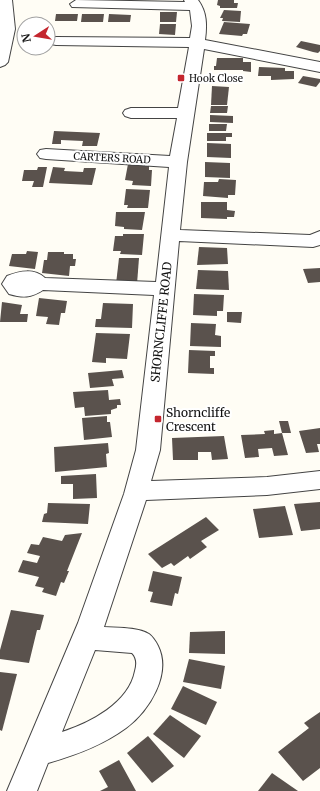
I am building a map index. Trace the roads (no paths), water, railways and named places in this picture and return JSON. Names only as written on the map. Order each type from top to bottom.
[{"type":"street","points":[[0,62],[8,29],[5,0]]},
{"type":"street","points":[[77,4],[193,3]]},
{"type":"street","name":"SHORNCLIFFE ROAD","points":[[22,791],[116,557],[138,491],[148,450],[163,289],[171,235],[178,162],[197,43],[199,19],[193,3]]},
{"type":"street","points":[[56,41],[197,43],[264,55],[320,68]]},
{"type":"street","points":[[131,113],[186,113]]},
{"type":"street","name":"CARTERS ROAD","points":[[46,154],[178,162]]},
{"type":"street","points":[[171,235],[317,239]]},
{"type":"street","points":[[37,282],[45,284],[163,289]]},
{"type":"street","points":[[138,491],[267,486],[320,480]]},
{"type":"street","points":[[38,753],[95,733],[115,721],[130,709],[146,682],[150,663],[149,654],[145,647],[138,642],[85,637]]},
{"type":"place","name":"Hook Close","points":[[181,78]]},
{"type":"place","name":"Shorncliffe Crescent","points":[[158,419]]}]
